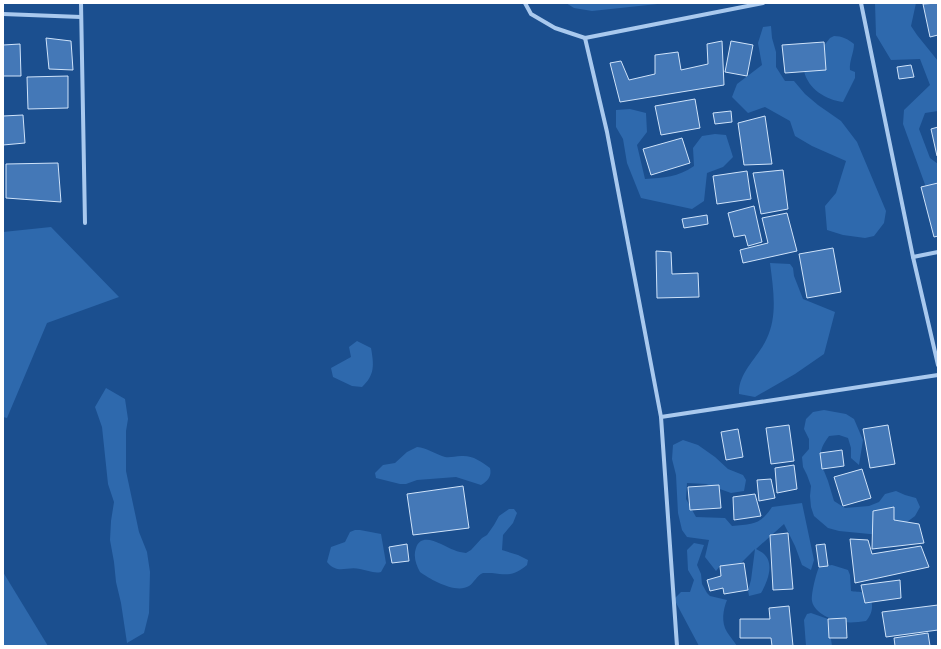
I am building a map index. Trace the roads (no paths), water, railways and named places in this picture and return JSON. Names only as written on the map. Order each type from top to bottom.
[{"type":"street","points":[[81,3],[80,17],[85,223]]},
{"type":"street","points":[[525,3],[531,14],[555,28],[585,38],[763,3]]},
{"type":"street","points":[[861,3],[913,257],[938,365]]},
{"type":"street","points":[[3,14],[80,17]]},
{"type":"street","points":[[585,38],[607,132],[661,417],[677,646]]},
{"type":"street","points":[[913,257],[938,252]]},
{"type":"street","points":[[661,417],[938,374]]}]
